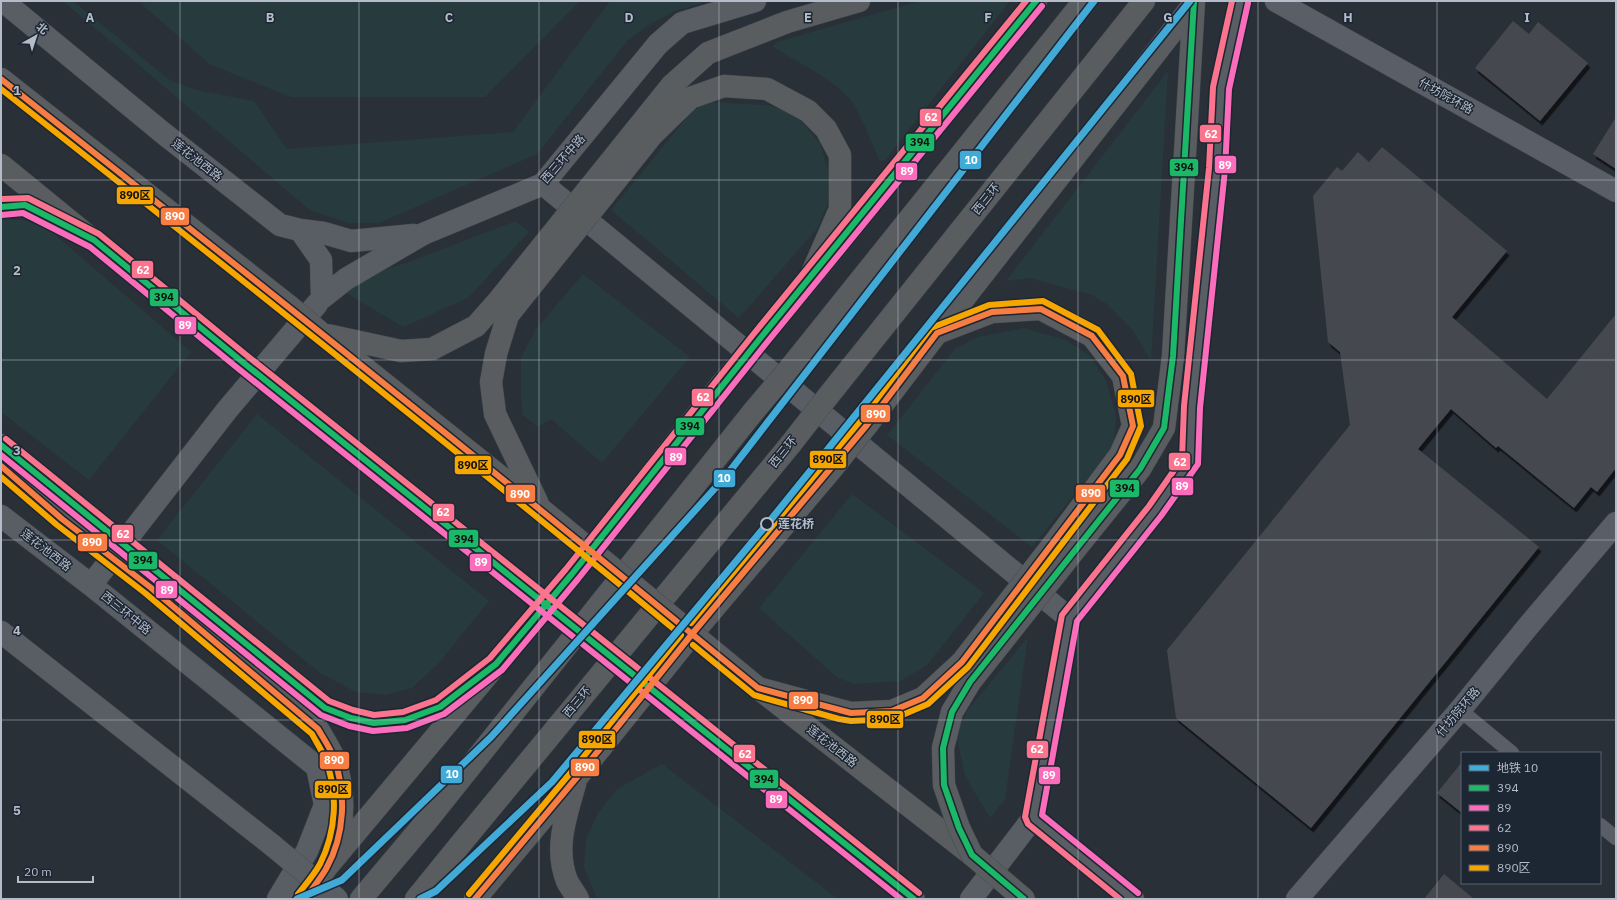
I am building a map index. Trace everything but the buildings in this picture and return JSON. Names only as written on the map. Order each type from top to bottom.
[{"type":"highway","points":[[542,510],[495,414],[491,382],[496,354],[508,315],[672,85],[708,53],[787,22],[859,1]]},
{"type":"highway","points":[[305,899],[326,868],[572,574],[720,386],[809,280],[1036,1]]},
{"type":"highway","points":[[361,899],[440,804],[752,412],[790,368],[1084,1]]},
{"type":"highway","name":"西三环","points":[[416,899],[790,445],[1144,1]]},
{"type":"highway","points":[[475,899],[578,776],[692,634],[831,470],[1194,3]]},
{"type":"highway","points":[[758,688],[851,713],[892,711],[923,698],[962,662],[1068,543],[1140,469],[1164,428],[1173,356],[1194,3]]},
{"type":"highway","name":"莲花池西路","points":[[1,79],[290,306],[321,334],[542,510],[758,688],[972,856],[1024,899]]},
{"type":"highway","points":[[321,334],[401,351],[432,349],[476,326],[598,190],[690,98],[724,86],[767,89],[808,111],[826,129],[840,155],[840,209],[809,280]]},
{"type":"highway","points":[[1,165],[240,360],[914,899]]},
{"type":"highway","points":[[1,207],[25,205],[94,240]]},
{"type":"highway","points":[[937,333],[992,312],[1041,309],[1092,336],[1123,376],[1133,426],[1120,455],[1068,543],[970,682],[952,712],[943,748],[944,785],[959,828],[972,856]]},
{"type":"highway","points":[[1,445],[68,512]]},
{"type":"highway","points":[[1,466],[68,512],[156,581],[286,675],[325,708],[350,718],[374,723],[405,720],[440,707],[496,664]]},
{"type":"highway","points":[[156,581],[318,729],[333,756],[342,786],[341,822],[337,845],[326,868]]},
{"type":"highway","points":[[578,776],[562,830],[562,859],[567,881],[578,899]]},
{"type":"street","name":"莲花池西路","points":[[3,1],[163,132],[280,225],[300,230],[324,233],[351,241],[423,234]]},
{"type":"street","name":"西三环中路","points":[[278,899],[307,851],[325,805],[317,767],[91,585],[227,410],[322,298],[346,279],[423,234],[543,184],[658,44],[682,23],[755,1]]},
{"type":"street","points":[[971,899],[1033,818],[1069,618],[1155,511],[1190,462],[1192,407],[1217,169],[1221,88],[1240,1]]},
{"type":"street","name":"什坊院环路","points":[[1276,1],[1616,191]]},
{"type":"street","points":[[543,184],[1069,618]]},
{"type":"street","points":[[300,230],[313,246],[321,260],[322,298]]},
{"type":"street","name":"莲花池西路","points":[[1,516],[91,585]]},
{"type":"street","name":"什坊院环路","points":[[1297,899],[1460,710],[1530,624],[1616,523]]},
{"type":"street","points":[[1,632],[337,899]]},
{"type":"street","points":[[1033,818],[1132,899]]},
{"type":"lane","points":[[1460,710],[1511,752]]},
{"type":"lane","points":[[1601,826],[1616,838]]},
{"type":"green space","points":[[63,1],[73,1],[171,81],[196,90],[254,101],[287,149],[513,132],[610,1],[708,1],[675,11],[652,23],[628,40],[537,154],[379,223],[348,223],[310,210]]},
{"type":"green space","points":[[138,1],[580,1],[485,97],[291,97],[211,65]]},
{"type":"green space","points":[[920,1],[1010,1],[885,160],[880,161],[860,116],[852,102],[845,94],[837,86],[816,72],[773,47],[777,42]]},
{"type":"green space","points":[[1168,71],[1151,361],[1132,329],[1107,304],[1092,295],[1030,278],[1006,281]]},
{"type":"green space","points":[[710,102],[766,105],[786,110],[798,118],[820,143],[830,177],[827,206],[817,229],[739,318],[611,210],[692,111]]},
{"type":"green space","points":[[1,219],[24,220],[45,226],[191,352],[89,480],[1,412]]},
{"type":"green space","points":[[516,221],[529,232],[468,298],[403,327],[346,293],[360,280],[377,272],[406,263]]},
{"type":"green space","points":[[583,274],[690,357],[602,463],[551,419],[538,427],[523,415],[521,397],[521,357],[536,329]]},
{"type":"green space","points":[[1024,328],[1066,340],[1090,356],[1106,381],[1116,415],[1114,446],[1032,547],[887,435],[955,349],[978,337]]},
{"type":"green space","points":[[257,414],[489,601],[438,664],[412,688],[385,695],[356,692],[320,673],[157,540]]},
{"type":"green space","points":[[852,494],[984,593],[927,665],[901,681],[855,684],[838,678],[759,608]]},
{"type":"green space","points":[[1028,637],[1005,799],[990,818],[965,776],[956,734],[967,711]]},
{"type":"green space","points":[[662,764],[838,899],[597,899],[584,867],[586,839],[598,813],[617,789]]},
{"type":"metro line","name":"10","points":[[297,899],[342,880],[491,737],[726,476],[1094,1]]},
{"type":"metro line","name":"10","points":[[420,899],[436,891],[552,782],[773,517],[1190,1]]},
{"type":"transit line","name":"62","points":[[6,439],[329,701],[353,710],[374,715],[403,712],[436,700],[490,658],[566,569],[752,336],[1026,1]]},
{"type":"transit line","name":"394","points":[[1,445],[325,708],[351,718],[374,723],[405,720],[440,707],[496,664],[572,574],[758,341],[1036,1]]},
{"type":"transit line","name":"394","points":[[1024,899],[972,855],[959,828],[944,785],[943,748],[952,712],[970,682],[1140,469],[1164,428],[1173,356],[1194,1]]},
{"type":"transit line","name":"62","points":[[1120,899],[1028,824],[1025,817],[1062,615],[1149,506],[1182,459],[1184,406],[1209,168],[1213,87],[1232,1]]},
{"type":"transit line","name":"89","points":[[1138,893],[1042,815],[1077,621],[1161,516],[1198,464],[1200,408],[1225,170],[1229,89],[1248,3]]},
{"type":"transit line","name":"89","points":[[1,455],[321,715],[349,726],[373,731],[407,728],[444,714],[502,670],[578,579],[764,346],[1042,6]]},
{"type":"transit line","name":"890","points":[[1,79],[175,216],[692,634]]},
{"type":"transit line","name":"890区","points":[[1,89],[342,360],[681,635],[572,771],[469,894]]},
{"type":"transit line","name":"62","points":[[1,199],[28,198],[99,234],[245,354],[919,893]]},
{"type":"transit line","name":"394","points":[[1,207],[25,205],[94,240],[240,360],[914,899]]},
{"type":"transit line","name":"89","points":[[2,215],[23,213],[90,247],[235,366],[901,899]]},
{"type":"transit line","name":"890区","points":[[691,623],[861,420],[931,328],[989,305],[1043,301],[1098,330],[1131,374],[1141,426],[1127,459],[968,667],[928,704],[893,719],[851,721],[839,719],[754,695],[693,645]]},
{"type":"transit line","name":"890","points":[[1041,309],[1092,336],[1123,376],[1133,426],[1120,455],[962,662],[923,698],[892,711],[851,713],[758,688],[692,634],[867,425],[937,333],[992,312],[1041,309]]},
{"type":"transit line","name":"890","points":[[1,466],[62,519],[150,587],[318,729],[328,745],[337,770],[342,799],[342,813],[337,842],[332,856],[324,873],[305,899]]},
{"type":"transit line","name":"890区","points":[[1,477],[57,525],[145,593],[312,734],[322,752],[329,772],[334,798],[334,812],[330,839],[320,864],[298,894]]},
{"type":"transit line","name":"890","points":[[475,899],[578,776],[692,634]]},
{"type":"place","name":"莲花桥","points":[[767,524]]}]
